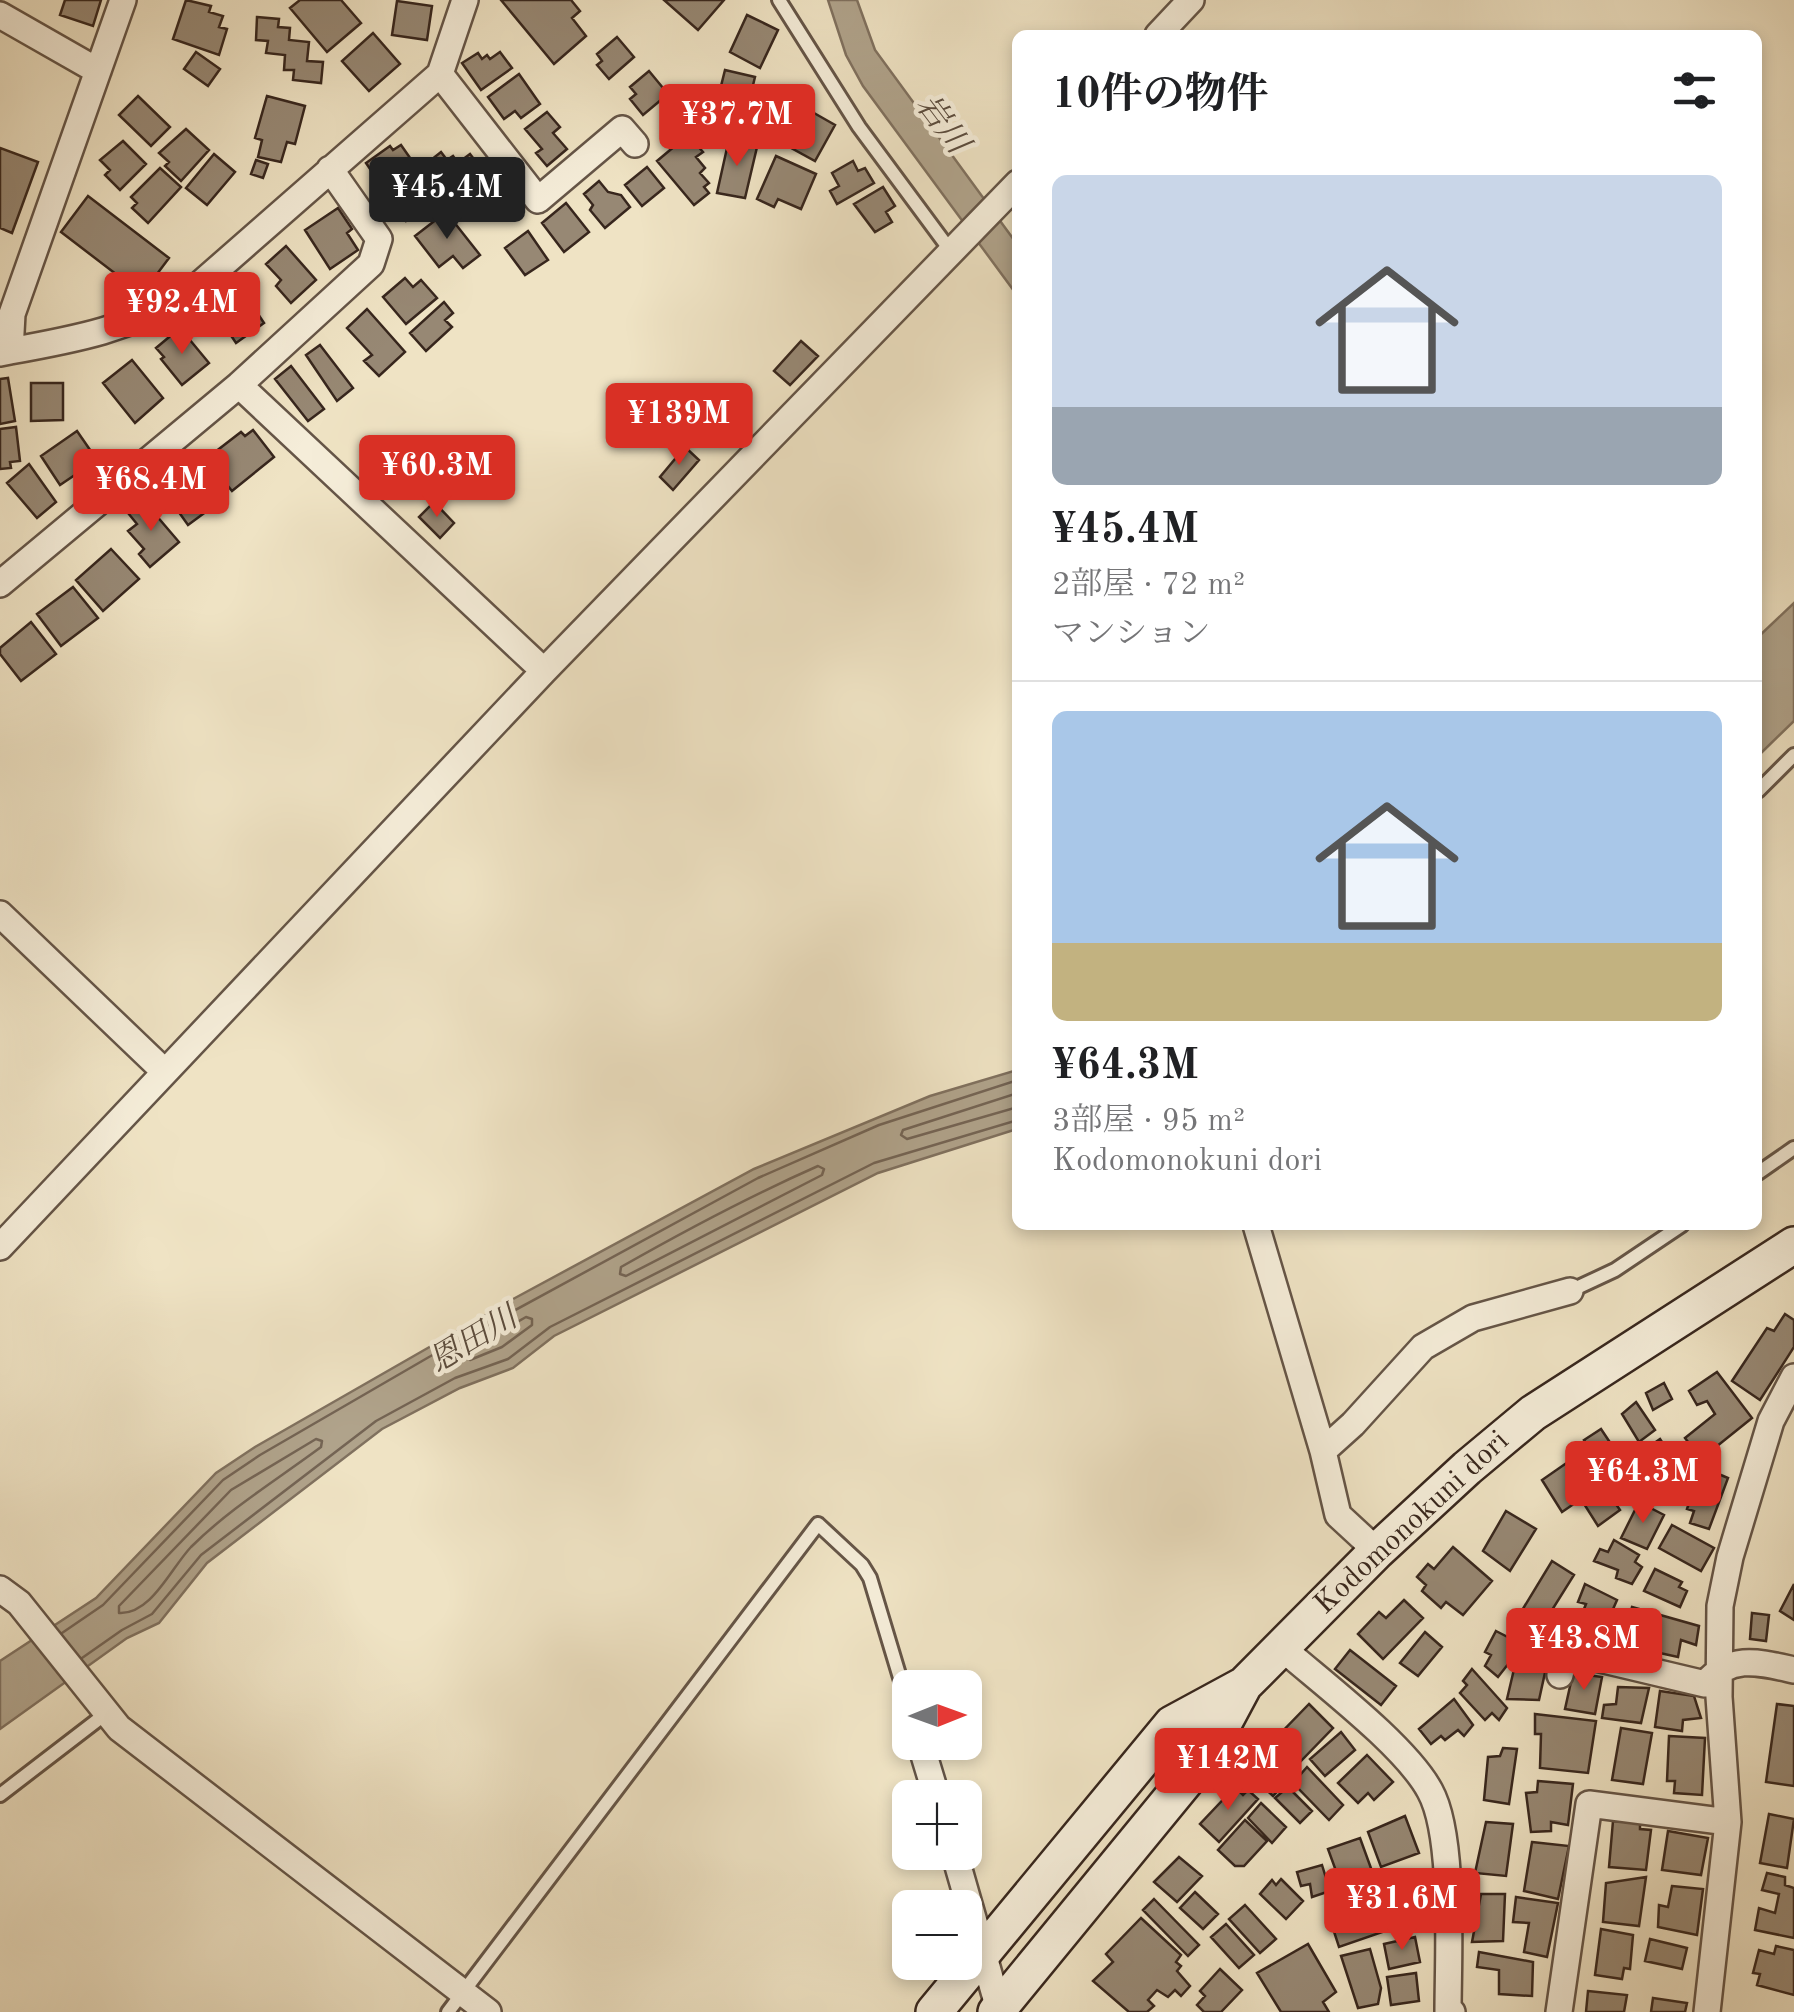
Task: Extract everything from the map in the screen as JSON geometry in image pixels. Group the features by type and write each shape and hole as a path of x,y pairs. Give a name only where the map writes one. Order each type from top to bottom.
{"main road":[{"name":"Kodomonokuni dori","path":"998,2010 1206,1756 1244,1686 1378,1551 1533,1413 1794,1244"},
{"name":"Kodomonokuni dori","path":"934,2012 1172,1724 1244,1686"}],"street":[{"path":"123,0 12,314 5,352 90,337 152,316 190,293 440,74 465,0"},
{"path":"1163,30 1191,0"},
{"path":"0,15 98,71"},
{"path":"440,74 538,200 623,128"},
{"path":"0,584 240,385 322,313 370,264 379,239 330,169"},
{"path":"0,1247 544,671 1012,188"},
{"path":"240,385 544,671"},
{"path":"0,914 165,1072"},
{"path":"1257,1230 1338,1515 1378,1551"},
{"path":"1323,1451 1354,1424 1422,1346 1474,1318 1570,1292"},
{"path":"1708,2012 1728,1822 1718,1668 1720,1606 1730,1556 1771,1420 1794,1377"},
{"path":"10,1596 119,1728 455,2003 488,2012"},
{"path":"1537,1640 1563,1663 1705,1684 1718,1668 1735,1662 1794,1670"},
{"path":"1281,1646 1400,1753 1431,1792 1445,1845 1449,2012"},
{"path":"1559,2012 1589,1804 1728,1822"},
{"path":"959,1870 998,2010"}],"lane":[{"path":"779,0 859,128 957,244"},
{"path":"1762,787 1794,755"},
{"path":"1762,1170 1794,1148"},
{"path":"1570,1292 1615,1270 1675,1230"},
{"path":"455,2003 818,1524 862,1565 870,1578 898,1670"},
{"path":"0,1795 105,1710"}],"water":[{"path":"828,0 857,0 875,50 1012,237 1012,288 863,86 846,55"},
{"path":"1794,603 1794,721 1762,752 1762,633"},
{"name":"恩田川","path":"1012,1071 1012,1131 878,1173 554,1336 513,1368 460,1388 382,1429 207,1563 159,1623 127,1638 0,1729 0,1661 96,1598 216,1473 515,1298 754,1169 930,1096"}],"building":[{"path":"65,0 101,0 93,26 60,15"},
{"path":"186,0 211,6 209,12 223,16 219,27 227,29 219,55 173,39"},
{"path":"300,0 341,0 361,23 327,52 290,8"},
{"path":"501,0 571,0 580,11 572,18 586,36 554,64"},
{"path":"664,0 724,0 698,30"},
{"path":"397,1 432,6 427,40 392,35"},
{"path":"747,15 778,30 760,68 730,52"},
{"path":"257,17 279,19 278,27 290,28 289,40 309,42 307,61 323,62 321,83 293,80 294,70 284,70 285,55 266,53 268,41 256,40"},
{"path":"373,33 400,64 369,91 342,61"},
{"path":"617,37 634,57 609,79 597,65 602,61 597,54"},
{"path":"196,52 220,69 208,86 184,69"},
{"path":"500,52 512,68 481,90 462,63 478,53 482,59 487,55 490,59"},
{"path":"725,70 755,77 744,122 714,114"},
{"path":"649,71 668,94 643,115 630,99 636,94 630,87"},
{"path":"519,74 540,104 521,118 515,111 504,119 488,97"},
{"path":"138,96 170,127 151,146 119,115"},
{"path":"267,96 305,106 295,144 287,142 281,162 258,157 262,140 255,138"},
{"path":"547,112 560,127 553,133 567,149 547,166 536,153 542,149 525,129"},
{"path":"814,113 835,125 815,161 784,144 800,118 808,123"},
{"path":"186,129 209,150 181,181 165,166 169,162 159,153"},
{"path":"688,135 703,152 696,157 705,168 700,173 709,183 704,187 709,193 694,205 657,161"},
{"path":"729,139 757,147 745,198 717,193"},
{"path":"123,141 146,164 120,190 105,175 110,170 100,160"},
{"path":"401,145 438,198 406,221 366,163 390,146 393,150"},
{"path":"0,148 38,162 12,233 0,228"},
{"path":"441,152 447,160 453,156 458,163 470,154 483,171 455,193 431,160"},
{"path":"214,154 235,172 207,205 186,188"},
{"path":"776,156 816,174 801,209 778,199 774,207 757,199"},
{"path":"256,160 268,164 263,178 251,174"},
{"path":"853,161 858,171 865,168 874,183 837,204 830,191 839,186 832,173"},
{"path":"647,167 664,188 642,206 625,185"},
{"path":"160,168 181,187 148,223 132,208 137,203 131,197"},
{"path":"599,181 608,192 621,195 630,207 605,228 590,210 593,205 584,194"},
{"path":"883,187 895,206 886,212 892,222 875,232 854,204"},
{"path":"88,196 169,258 142,294 61,232"},
{"path":"566,203 589,232 564,252 542,223"},
{"path":"338,208 352,229 347,233 358,250 330,269 305,230"},
{"path":"446,212 480,255 463,268 453,256 439,267 415,236"},
{"path":"528,231 548,260 525,275 505,248"},
{"path":"286,246 316,280 291,303 276,286 281,280 266,264"},
{"path":"405,278 413,287 421,280 437,298 406,324 383,297"},
{"path":"240,287 264,323 236,343 212,307"},
{"path":"444,302 453,313 445,320 452,327 426,351 410,333"},
{"path":"367,309 405,352 379,376 364,361 372,355 347,328"},
{"path":"180,328 209,363 182,385 156,348"},
{"path":"801,341 818,356 790,385 774,371"},
{"path":"320,345 353,388 337,401 306,355"},
{"path":"132,360 163,398 135,423 103,383"},
{"path":"291,366 324,409 308,421 275,379"},
{"path":"8,378 15,421 0,424 0,379"},
{"path":"31,383 63,383 63,420 31,421"},
{"path":"716,408 730,423 713,441 699,428"},
{"path":"16,427 20,461 10,462 11,468 0,469 0,429"},
{"path":"253,430 274,457 232,491 206,459 241,432 245,436"},
{"path":"77,431 97,460 60,485 41,456"},
{"path":"685,447 699,460 673,490 660,477"},
{"path":"29,464 56,502 37,518 7,483"},
{"path":"205,467 226,497 188,525 166,494"},
{"path":"143,500 179,542 150,567 139,554 144,549 128,531 137,524 128,513"},
{"path":"434,502 454,523 440,538 419,517"},
{"path":"111,549 139,579 103,611 76,580"},
{"path":"73,587 98,618 61,646 37,614"},
{"path":"31,622 56,654 21,681 0,654 0,648"},
{"path":"1785,1314 1794,1320 1794,1347 1760,1400 1732,1381 1767,1328 1774,1331"},
{"path":"1717,1372 1752,1418 1701,1459 1685,1438 1715,1414 1707,1401 1697,1405 1689,1391"},
{"path":"1664,1383 1672,1399 1653,1410 1646,1393"},
{"path":"1636,1402 1655,1430 1639,1442 1622,1414"},
{"path":"1601,1429 1621,1459 1604,1470 1584,1440"},
{"path":"1660,1439 1677,1465 1656,1479 1640,1453"},
{"path":"1581,1453 1620,1510 1598,1526 1581,1499 1562,1512 1542,1480"},
{"path":"1632,1466 1644,1485 1622,1499 1610,1481"},
{"path":"1709,1470 1728,1478 1709,1529 1690,1523 1694,1511 1687,1509 1699,1474 1705,1479"},
{"path":"1639,1502 1664,1515 1647,1549 1621,1538"},
{"path":"1506,1511 1536,1529 1510,1571 1483,1551"},
{"path":"1672,1525 1714,1548 1701,1571 1659,1548"},
{"path":"1614,1540 1639,1555 1635,1562 1642,1567 1632,1584 1616,1578 1618,1570 1594,1561 1600,1549 1608,1552"},
{"path":"1453,1547 1492,1581 1463,1615 1446,1602 1441,1608 1422,1591 1426,1585 1417,1577 1428,1564 1434,1569"},
{"path":"1552,1561 1574,1575 1542,1626 1521,1612"},
{"path":"1655,1569 1682,1582 1679,1587 1687,1591 1680,1607 1644,1591"},
{"path":"1585,1584 1617,1600 1610,1616 1618,1622 1610,1636 1600,1633 1595,1639 1575,1631 1586,1604 1578,1602"},
{"path":"1794,1584 1794,1620 1780,1611"},
{"path":"1404,1600 1423,1618 1383,1659 1358,1634 1379,1612 1386,1618"},
{"path":"1632,1607 1699,1626 1696,1645 1681,1640 1678,1657 1637,1648 1640,1635 1626,1631"},
{"path":"1752,1613 1769,1615 1766,1641 1750,1639"},
{"path":"1496,1631 1523,1645 1498,1677 1485,1666 1491,1655 1485,1652"},
{"path":"1425,1632 1442,1647 1418,1676 1400,1663"},
{"path":"1350,1650 1396,1686 1381,1705 1335,1669"},
{"path":"1515,1665 1546,1668 1539,1700 1507,1699"},
{"path":"1472,1669 1507,1708 1499,1720 1492,1713 1485,1720 1460,1693"},
{"path":"1573,1673 1602,1677 1595,1714 1565,1709"},
{"path":"1618,1687 1649,1688 1641,1723 1602,1718 1604,1705 1616,1704"},
{"path":"1660,1691 1694,1696 1701,1718 1683,1720 1682,1731 1655,1727"},
{"path":"1454,1699 1473,1725 1464,1736 1458,1730 1431,1744 1419,1729"},
{"path":"1309,1704 1333,1728 1300,1762 1276,1738"},
{"path":"1777,1704 1794,1706 1794,1786 1766,1782"},
{"path":"1535,1714 1596,1721 1588,1773 1540,1768 1541,1734 1535,1734"},
{"path":"1621,1728 1652,1733 1643,1784 1612,1780"},
{"path":"1341,1732 1355,1750 1325,1776 1310,1759"},
{"path":"1669,1736 1705,1738 1702,1795 1674,1793 1675,1781 1667,1781"},
{"path":"1271,1744 1298,1769 1273,1796 1246,1771"},
{"path":"1503,1748 1517,1749 1509,1804 1484,1800 1488,1757 1500,1756"},
{"path":"1367,1755 1393,1782 1374,1800 1368,1793 1358,1803 1338,1783"},
{"path":"1307,1767 1343,1805 1329,1820 1293,1783"},
{"path":"1538,1781 1573,1784 1568,1825 1551,1822 1551,1831 1531,1832 1526,1793 1537,1792"},
{"path":"1235,1787 1243,1795 1248,1790 1258,1799 1219,1842 1200,1824"},
{"path":"1288,1787 1312,1811 1300,1823 1275,1798"},
{"path":"1261,1803 1286,1827 1272,1843 1248,1818"},
{"path":"1769,1814 1794,1819 1787,1868 1760,1863"},
{"path":"1405,1816 1419,1853 1381,1867 1368,1832"},
{"path":"1245,1820 1267,1841 1244,1866 1235,1866 1218,1850"},
{"path":"1613,1821 1640,1823 1640,1829 1651,1830 1646,1870 1609,1867"},
{"path":"1486,1822 1513,1824 1506,1876 1475,1873"},
{"path":"1668,1831 1708,1838 1701,1875 1662,1870"},
{"path":"1360,1838 1372,1871 1340,1882 1328,1849"},
{"path":"1532,1842 1569,1846 1558,1899 1524,1891"},
{"path":"1179,1857 1202,1876 1177,1902 1154,1882"},
{"path":"1322,1865 1330,1891 1312,1897 1310,1884 1301,1886 1297,1872"},
{"path":"1767,1873 1785,1877 1785,1885 1794,1888 1794,1938 1755,1930 1759,1908 1775,1913 1779,1894 1762,1890"},
{"path":"1646,1877 1639,1926 1603,1922 1606,1883"},
{"path":"1281,1879 1303,1901 1286,1919 1260,1894 1272,1880 1276,1885"},
{"path":"1408,1883 1420,1919 1339,1947 1327,1910"},
{"path":"1672,1886 1703,1889 1697,1935 1658,1927 1659,1905 1668,1907"},
{"path":"1195,1892 1218,1914 1203,1929 1180,1908"},
{"path":"1481,1894 1505,1894 1503,1941 1472,1942"},
{"path":"1516,1897 1558,1903 1547,1957 1524,1952 1529,1923 1513,1922"},
{"path":"1154,1899 1199,1945 1188,1956 1143,1910"},
{"path":"1245,1905 1276,1939 1260,1953 1229,1919"},
{"path":"1141,1918 1181,1955 1176,1962 1181,1966 1177,1971 1190,1986 1181,1996 1175,1990 1168,1997 1157,1990 1148,2000 1154,2006 1147,2012 1129,2012 1093,1981 1113,1962 1106,1954"},
{"path":"1226,1924 1254,1955 1239,1968 1211,1937"},
{"path":"1601,1929 1633,1935 1630,1969 1624,1968 1622,1979 1595,1975"},
{"path":"1415,1937 1420,1962 1389,1969 1384,1944"},
{"path":"1650,1939 1687,1948 1682,1969 1645,1961"},
{"path":"1308,1944 1336,1992 1323,2002 1329,2012 1281,2012 1257,1973"},
{"path":"1776,1946 1794,1950 1794,1995 1757,1985 1760,1974 1753,1973 1759,1950 1774,1954"},
{"path":"1370,1949 1381,1988 1378,2004 1358,2008 1341,1956"},
{"path":"1479,1952 1533,1962 1532,1996 1499,1994 1499,1970 1477,1967"},
{"path":"1220,1969 1242,1990 1221,2012 1204,2012 1197,2005 1205,1996 1200,1991"},
{"path":"1416,1973 1419,2001 1391,2005 1387,1977"},
{"path":"1588,1991 1627,1995 1624,2012 1586,2012"},
{"path":"1653,1998 1687,2003 1685,2012 1651,2012"}],"water label":[{"name":"岩川","path":"941,125"}]}
